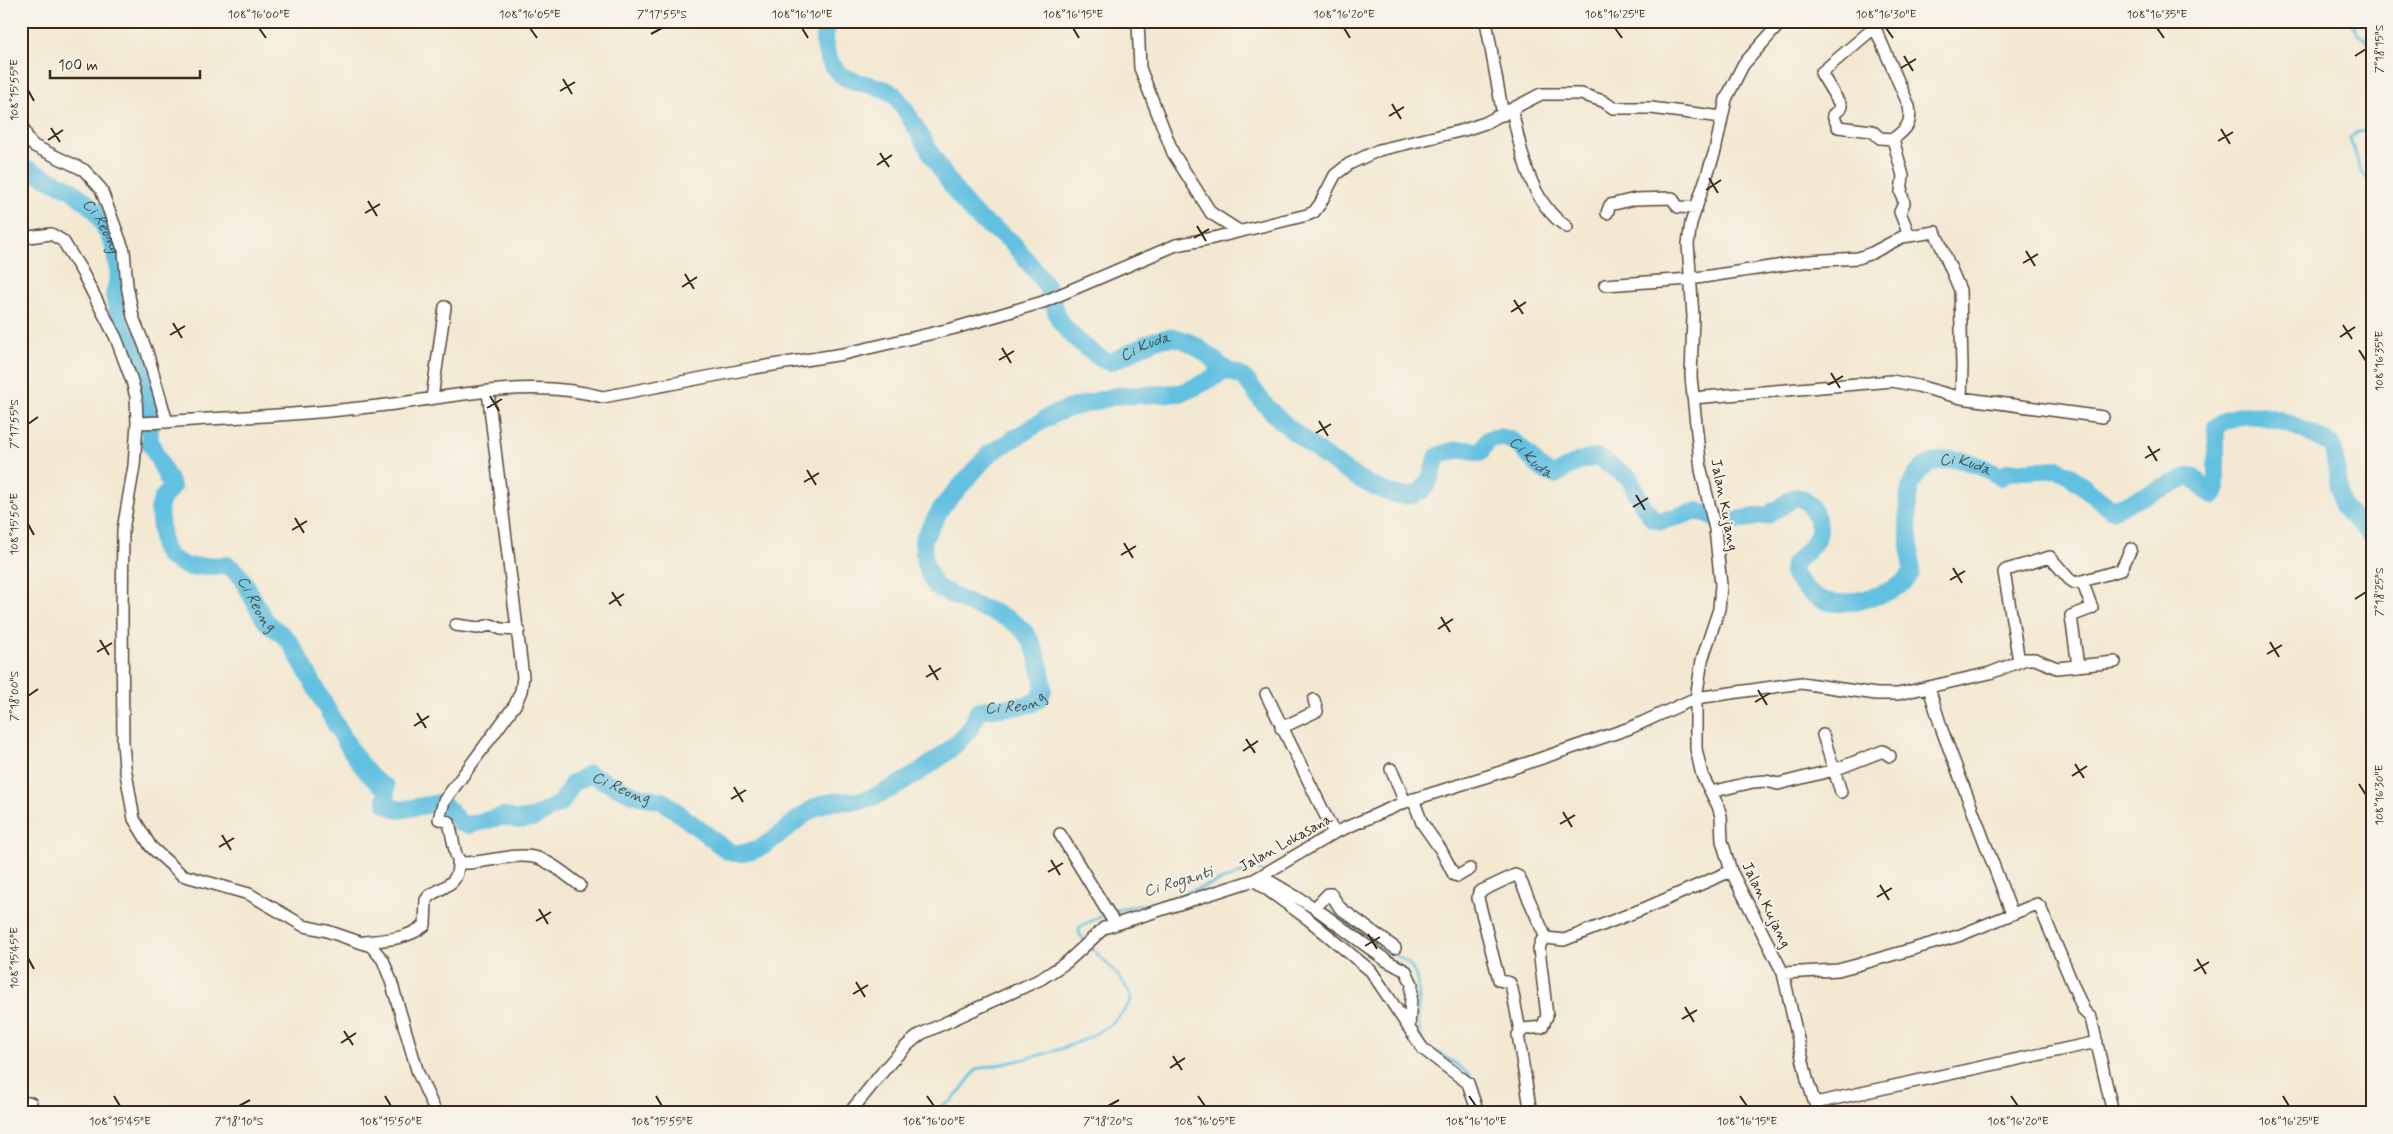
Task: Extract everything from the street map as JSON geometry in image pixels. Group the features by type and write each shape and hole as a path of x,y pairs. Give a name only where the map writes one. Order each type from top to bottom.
{"street":[{"path":"1138,21 1140,68 1172,153 1211,213 1239,231"},
{"path":"1486,21 1508,112 1536,189 1558,221 1567,227"},
{"name":"Jalan Kujang","path":"1780,22 1743,66 1726,99 1716,151 1691,224 1688,244 1693,316 1691,377 1693,398 1704,485 1716,529 1721,585 1719,609 1702,660 1696,698 1696,750 1702,775 1721,816 1722,841 1732,871 1783,974 1816,1108"},
{"path":"1874,24 1909,106 1911,118 1909,125 1893,138 1880,138 1872,131 1838,127 1833,115 1841,106 1821,73 1874,24"},
{"path":"142,423 344,409 516,388 540,387 603,397 754,368 843,354 955,328 1043,302 1157,251 1176,245 1287,221 1314,212 1335,176 1349,164 1379,150 1464,130 1508,112 1541,94 1564,92 1581,94 1603,101 1613,108 1650,108 1722,117"},
{"path":"21,124 29,141 34,146 84,170 101,189 124,251 127,285 133,317 147,352 165,422"},
{"path":"1893,138 1903,176 1901,188 1904,203 1900,212 1909,235"},
{"path":"1607,213 1610,205 1653,197 1672,198 1678,207 1696,208"},
{"path":"1605,285 1690,279 1809,261 1858,258 1872,253 1902,237 1935,232 1960,290 1961,398"},
{"path":"21,238 51,234 63,241 81,270 116,338 132,381 142,423 123,530 123,743 134,819 151,847 182,875 249,894 304,926 365,942 386,941 408,935 425,925 426,900 429,896 456,880 458,861 449,822 439,819 442,805 515,705 521,691 523,677 488,392"},
{"path":"432,398 445,307"},
{"path":"1693,398 1892,381 1961,398 2103,418"},
{"path":"2115,662 2056,668 2031,658 2019,661 2004,572 2050,557 2069,579 2075,583 2122,570 2131,549"},
{"path":"2078,666 2072,616 2092,608 2082,581"},
{"path":"456,625 478,628 491,625 501,629 518,630"},
{"name":"Jalan Lokasana","path":"849,1113 898,1052 915,1038 1041,979 1066,962 1104,928 1110,915 1130,921 1262,876 1334,833 1408,800 1502,772 1630,728 1696,698 1801,683 1887,694 1929,688 1990,673 2019,661"},
{"path":"1929,688 1942,730 2012,914"},
{"path":"1266,694 1334,833"},
{"path":"1281,728 1317,711 1314,700"},
{"path":"1823,735 1841,792"},
{"path":"1711,792 1752,782 1766,781 1778,784 1834,770 1883,750 1890,756"},
{"path":"1391,769 1422,823 1442,850 1454,875 1458,876 1470,869"},
{"path":"1060,834 1110,915"},
{"path":"458,861 466,863 524,856 536,858 546,861 580,885"},
{"path":"1520,1031 1542,1027 1547,1016 1539,949 1541,942 1546,938 1564,940 1648,908 1732,871"},
{"path":"1262,876 1318,905 1388,950"},
{"path":"1262,876 1308,919 1366,967 1427,1053 1468,1083 1478,1113"},
{"path":"1531,1113 1518,1041 1520,1031 1512,989 1510,984 1499,980 1478,898 1479,892 1515,876 1519,877 1546,938"},
{"path":"1318,905 1331,894 1340,908 1388,950 1406,971 1410,978 1412,994 1409,1027"},
{"path":"1783,974 1838,970 1857,965 1958,936 2037,904 2040,907 2084,1011 2091,1018 2114,1113"},
{"path":"365,942 383,960 418,1073 436,1113"},
{"path":"1816,1108 2097,1042"}],"waterway":[{"name":"Ci Kuda","path":"828,21 824,40 829,59 837,71 847,78 892,93 900,102 962,199 977,217 1006,237 1016,247 1045,283 1062,324 1084,346 1109,362 1161,339 1170,338 1186,341 1227,370 1244,378 1268,408 1296,434 1317,450 1339,466 1383,491 1403,496 1418,493 1428,482 1437,457 1459,450 1470,450 1480,453 1489,439 1500,437 1518,445 1546,472 1555,475 1579,461 1598,457 1629,478 1642,504 1652,518 1661,521 1698,511 1724,522 1768,515 1795,497 1804,499 1810,505 1817,519 1818,534 1811,547 1793,565 1793,573 1813,595 1836,603 1866,599 1894,589 1911,573 1908,526 1909,493 1913,480 1922,469 1935,462 1952,459 1961,460 1985,468 2001,477 2008,472 2058,469 2068,474 2112,510 2191,476 2206,491 2213,495 2216,491 2216,427 2229,419 2243,416 2259,416 2275,419 2306,431 2333,446 2342,507 2372,536"},
{"path":"2351,21 2358,34 2372,43"},
{"path":"2372,130 2357,132 2350,138 2361,171 2372,184"},
{"name":"Ci Reong","path":"21,166 70,189 86,202 97,213 113,243 119,275 114,295 121,327 137,350 145,373 149,388 150,442 172,487 162,499 159,509 163,547 169,557 187,567 227,565 240,576 265,620 285,636 299,657 334,722 361,765 374,779 386,787 386,804 399,810 439,803 446,807 460,823 468,825 504,816 517,820 533,818 562,802 572,784 589,774 635,795 663,801 729,852 743,853 755,850 766,844 809,811 821,805 831,802 863,800 875,796 923,770 964,735 975,720 978,711 1032,703 1040,697 1043,691 1037,656 1032,644 1019,626 1010,620 968,603 935,586 925,565 923,540 942,507 989,454 1052,415 1116,396 1180,393 1198,386 1227,370"},
{"name":"Ci Roganti","path":"1111,912 1128,907 1158,903 1248,871 1257,869 1262,872"},
{"name":"Ci Roganti","path":"1321,906 1408,963 1414,972 1419,990 1418,1019 1422,1039"},
{"name":"Ci Roganti","path":"934,1113 943,1105 953,1100 977,1069 1018,1061 1064,1048 1086,1039 1105,1028 1121,1014 1132,998 1127,988 1078,932 1080,927 1105,914"},
{"name":"Ci Roganti","path":"1429,1047 1466,1072 1472,1079 1485,1113"}]}
